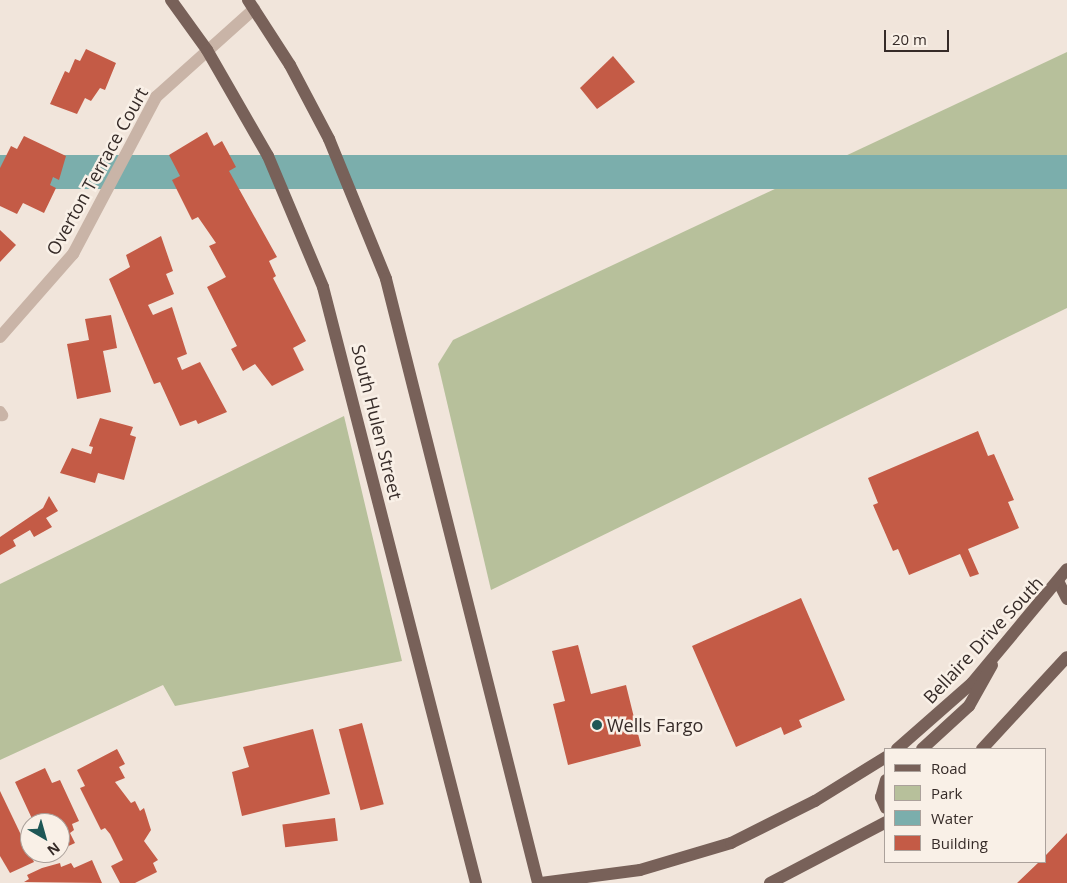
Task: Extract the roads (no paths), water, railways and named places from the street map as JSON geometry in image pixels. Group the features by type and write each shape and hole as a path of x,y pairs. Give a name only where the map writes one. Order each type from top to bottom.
{"main road":[{"name":"South Hulen Street","path":"171,0 207,50 268,156 323,287 363,436 476,883"},
{"path":"251,4 310,101 362,213 397,315 540,883 640,870 731,843 815,801 884,758"},
{"name":"Bellaire Drive South","path":"898,748 952,703 995,658 1063,584 1067,569"},
{"path":"1063,584 1067,599"},
{"path":"983,748 1067,657"},
{"path":"923,748 969,706 986,681 995,658"},
{"path":"884,786 880,797 884,804"},
{"path":"770,883 884,823"}],"street":[{"name":"Overton Terrace Court","path":"0,337 74,254 156,97 207,50 251,4"}],"water":[{"path":"0,155 1067,155 1067,189 0,189"}],"place":[{"name":"Wells Fargo","path":"597,725"}]}
